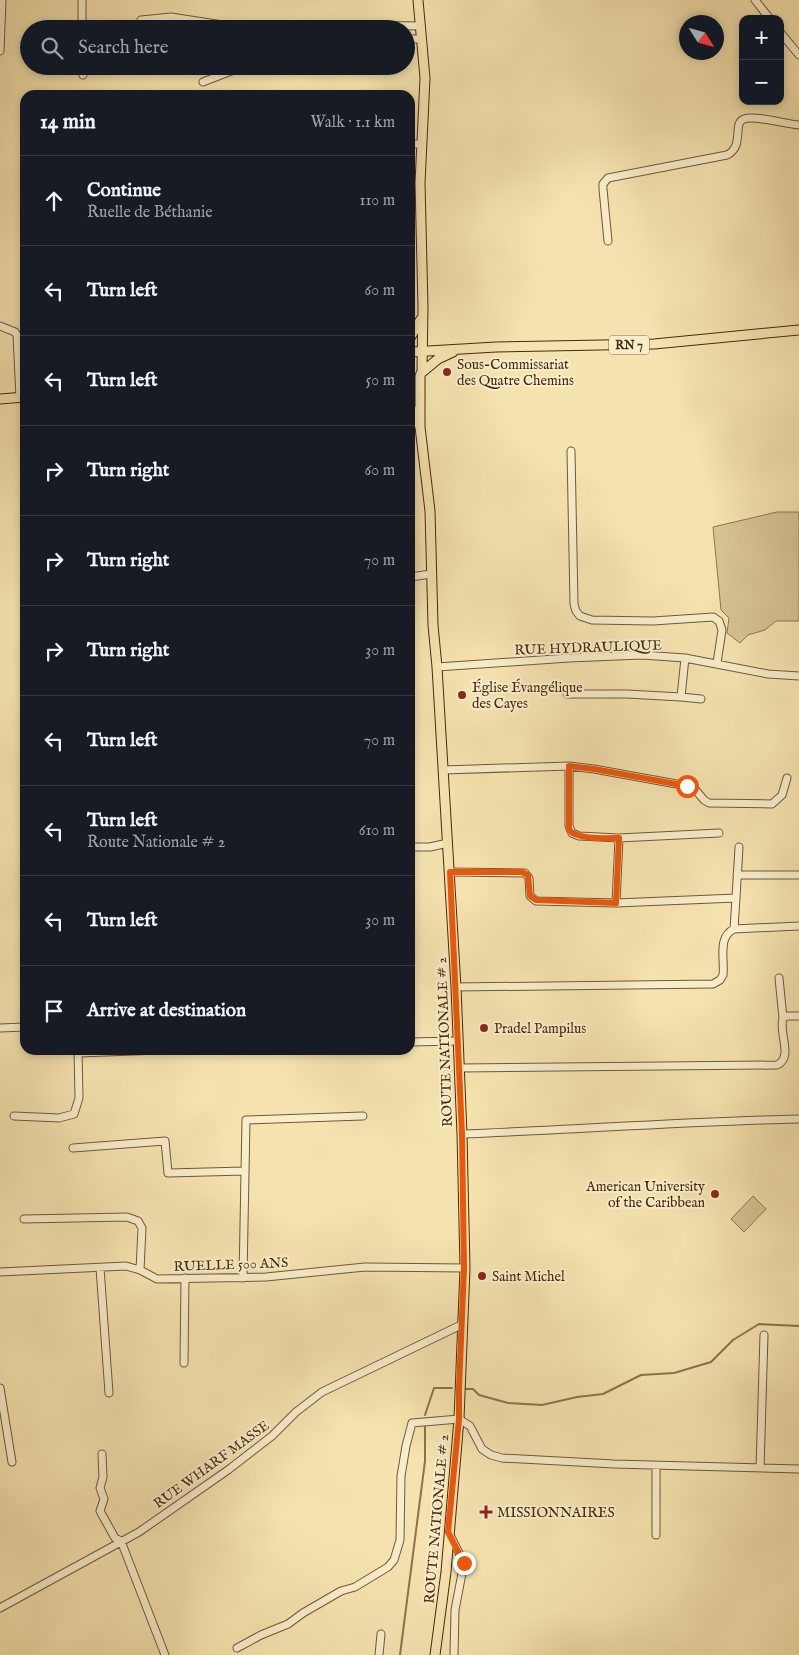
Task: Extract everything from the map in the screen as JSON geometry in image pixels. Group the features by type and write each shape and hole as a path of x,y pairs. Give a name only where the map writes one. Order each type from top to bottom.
{"main road":[{"name":"ROUTE NATIONALE # 2","path":"418,0 425,78 420,184 423,317 420,427 430,511 433,625 450,872 462,1134 464,1268 459,1419 446,1572 435,1655"},
{"path":"415,330 423,317"},
{"name":"RN 7","path":"415,352 496,347 654,344 799,330"},
{"name":"RN 7","path":"421,372 438,359 458,350"},
{"path":"415,356 418,359 421,372 415,379"},
{"path":"0,399 20,397"},
{"name":"ROUTE NATIONALE # 2","path":"415,416 420,427"}],"street":[{"path":"0,51 2,0"},
{"path":"82,0 82,20"},
{"path":"755,0 767,15"},
{"path":"141,20 171,17 190,20"},
{"path":"415,26 421,26"},
{"path":"784,37 799,55"},
{"path":"415,39 421,39"},
{"path":"203,82 221,75"},
{"path":"608,241 602,189 603,184 608,178 727,155 733,152 736,147 739,126 742,120 746,118 758,118 799,125"},
{"path":"415,144 422,144"},
{"path":"0,326 15,332 17,335 20,366"},
{"path":"571,451 574,604 576,611 586,619 624,622 713,617 719,621 722,630 717,663"},
{"path":"415,576 432,574"},
{"name":"RUE HYDRAULIQUE","path":"437,667 633,656 685,658 768,674 799,676"},
{"path":"681,697 685,658"},
{"path":"567,694 626,694 701,699"},
{"path":"569,766 569,830 572,833 579,836 619,838 719,832"},
{"path":"443,770 569,766 594,769 693,787 709,803 772,804 782,795 787,778"},
{"path":"616,903 619,838"},
{"path":"415,848 448,844"},
{"path":"734,929 739,847"},
{"path":"450,872 522,872 528,875 530,896 536,900 616,903 736,898"},
{"path":"737,875 799,875"},
{"path":"456,987 713,984 720,980 723,975 724,942 729,931 734,929 799,926"},
{"path":"459,1068 777,1065 783,1061 786,1055 781,1026 783,1018 779,978"},
{"path":"783,1018 799,1016"},
{"path":"0,1028 20,1027"},
{"path":"415,1042 458,1041"},
{"path":"14,1116 59,1118 74,1114 79,1098 78,1055"},
{"path":"243,1278 246,1120 362,1116"},
{"path":"462,1134 574,1130 659,1123 799,1119"},
{"path":"73,1148 165,1141 168,1172 245,1171"},
{"path":"24,1219 127,1218 138,1221 142,1228 140,1270"},
{"name":"RUELLE 500 ANS","path":"0,1272 126,1266 140,1270 157,1279 243,1278 365,1267 464,1268"},
{"path":"100,1268 109,1393"},
{"path":"184,1363 185,1278"},
{"name":"RUE WHARF MASSE","path":"0,1608 139,1532 228,1470 272,1436 296,1412 322,1392 461,1326"},
{"path":"760,1468 764,1335"},
{"path":"0,1388 12,1462"},
{"path":"237,1648 261,1635 288,1624 341,1591 362,1583 388,1567 394,1560 400,1540 401,1476 412,1423 459,1419 470,1426 482,1449 491,1455 502,1458 656,1466 799,1469"},
{"path":"102,1454 103,1477 100,1488 104,1499 100,1511 116,1538 121,1541 166,1655"},
{"path":"656,1466 656,1535"},
{"path":"448,1532 464,1563 455,1610 454,1655"},
{"path":"379,1655 381,1634"}],"shaded area":[{"path":"777,512 799,512 799,621 776,621 765,630 748,635 740,643 727,633 729,618 721,610 713,527"},
{"path":"753,1196 766,1209 744,1232 731,1219"}],"waterway":[{"path":"465,1389 473,1389 479,1395 508,1403 542,1405 577,1397 603,1394 641,1375 674,1373 711,1362 733,1340 759,1324 799,1326"},
{"path":"425,1415 434,1388 452,1388"},
{"path":"400,1655 425,1461 425,1426"}],"place":[{"name":"Sous-Commissariat des Quatre Chemins","path":"447,372"},
{"name":"Église Évangélique des Cayes","path":"462,695"},
{"name":"Pradel Pampilus","path":"484,1028"},
{"name":"American University of the Caribbean","path":"715,1194"},
{"name":"Saint Michel","path":"482,1276"},
{"name":"MISSIONNAIRES","path":"486,1512"}],"route":[{"path":"464,1563 448,1532 459,1419 464,1268 462,1134 450,872 522,872 528,875 529,893 532,899 616,903 619,838 579,836 569,830 569,766 687,786"}]}
